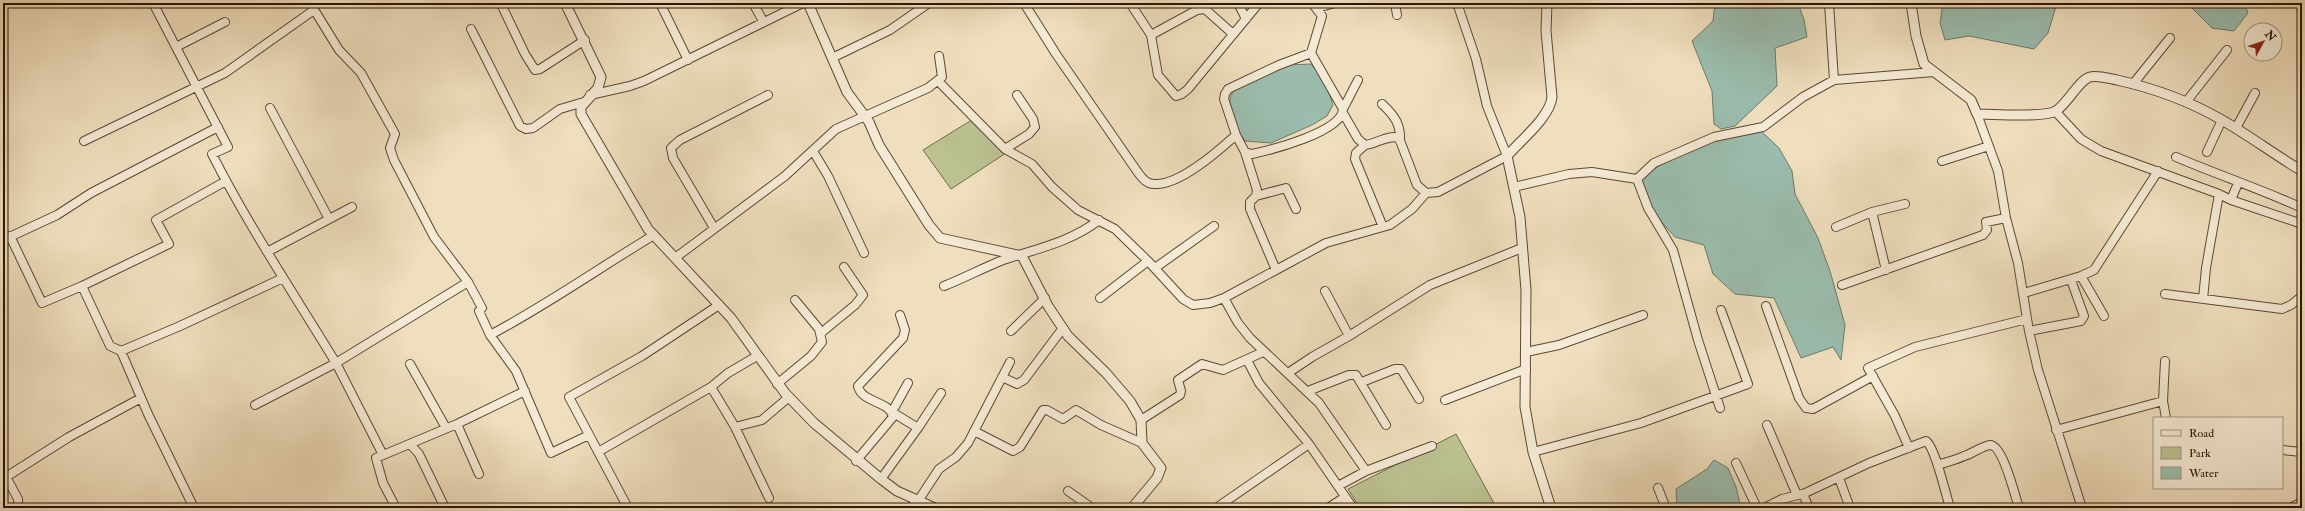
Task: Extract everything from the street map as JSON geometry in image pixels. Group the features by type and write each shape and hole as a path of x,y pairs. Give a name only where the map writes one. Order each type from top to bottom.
{"street":[{"path":"152,3 228,148 212,154 267,252 336,363 382,455"},
{"path":"565,3 585,40 601,77 598,88 587,98 581,107 581,114 586,126 654,235 719,305 752,346 757,356 777,384 814,423 856,461 881,480 897,491 935,508"},
{"path":"660,3 688,60"},
{"path":"753,3 763,22"},
{"path":"471,29 520,126 526,129 533,128 560,109 587,98 630,86 688,60 803,3"},
{"path":"808,3 847,92 869,122 879,145 929,225 940,238 1022,256 1044,298 1063,328 1130,401 1141,420 1142,443"},
{"path":"832,58 890,30 929,3"},
{"path":"1024,3 1056,54 1145,181 1155,185 1194,169 1236,135"},
{"path":"1130,3 1151,35 1158,75 1174,94 1179,96 1259,3"},
{"path":"1238,3 1246,19"},
{"path":"1314,6 1335,3"},
{"path":"1395,3 1397,14"},
{"path":"1457,3 1467,30 1487,106 1507,156 1514,187 1526,290 1525,407 1533,452 1551,508"},
{"path":"939,82 1005,150 1032,164 1065,200 1078,210 1115,230 1148,260 1189,303 1200,305 1224,298 1326,242 1383,227 1399,219 1426,193 1438,192 1507,156 1546,115 1551,106 1552,97 1546,31 1547,3"},
{"path":"1829,3 1834,80"},
{"path":"1911,3 1922,61 1971,100 1998,171 2006,218 2024,293 2029,331 2038,370 2082,508"},
{"path":"501,4 521,48 535,70 540,69 585,40"},
{"path":"84,141 225,73 312,6 339,50 361,73 395,134 390,148 411,194 434,237 468,282 482,308 479,311 490,335 516,371 551,453 589,436"},
{"path":"1314,6 1322,16 1311,53 1358,139 1365,145"},
{"path":"1151,35 1198,10 1205,9 1233,34"},
{"path":"176,47 225,22"},
{"path":"2133,84 2170,38"},
{"path":"2186,102 2226,50"},
{"path":"1256,196 1257,190 1245,152 1236,135 1224,98 1225,94 1228,89 1279,65 1311,53"},
{"path":"674,258 785,176 814,151 836,129 939,82 942,73 939,56"},
{"path":"1637,179 1654,163 1714,137 1763,127 1803,97 1834,80 1934,72"},
{"path":"1977,114 2039,114 2055,111 2074,94 2083,81 2090,76 2133,84 2186,102 2236,128 2302,171"},
{"path":"1245,152 1252,154 1259,153 1300,140 1328,128 1341,118 1358,80"},
{"path":"2236,128 2255,93"},
{"path":"714,228 673,158 671,148 680,140 768,95"},
{"path":"1005,150 1029,134 1035,128 1033,120 1017,96"},
{"path":"1382,104 1393,114 1400,129 1400,141 1417,185 1426,193"},
{"path":"270,108 329,219"},
{"path":"2055,111 2081,139 2101,150 2219,194 2231,200 2302,224"},
{"path":"2207,152 2222,120"},
{"path":"218,127 91,193 57,215 6,238 42,303 82,286 169,244 156,220 226,181"},
{"path":"1383,227 1355,160 1356,153 1365,145 1374,144 1392,137 1397,137 1400,141"},
{"path":"1942,161 1989,146"},
{"path":"814,151 828,176 864,253"},
{"path":"2176,157 2302,208"},
{"path":"2024,293 2071,280 2096,267 2158,171"},
{"path":"1514,187 1584,172 1637,179"},
{"path":"1637,179 1648,208 1673,250 1698,340 1720,408"},
{"path":"2231,200 2238,183"},
{"path":"1276,270 1250,209 1250,202 1256,196 1286,188 1296,209"},
{"path":"2203,300 2219,194"},
{"path":"1836,227 1872,212 1905,204"},
{"path":"267,252 352,207"},
{"path":"1872,212 1886,270"},
{"path":"1842,285 1983,235 1986,233 1986,222 2006,218"},
{"path":"944,286 1005,260 1022,256 1072,237 1099,220"},
{"path":"1155,268 1214,226"},
{"path":"490,335 533,312 654,235"},
{"path":"1288,373 1312,356 1350,336 1430,286 1522,248"},
{"path":"1100,298 1148,260"},
{"path":"821,333 855,305 863,295 844,267"},
{"path":"2081,276 2104,316"},
{"path":"82,286 110,346 121,350 180,326 283,278"},
{"path":"2029,331 2081,321 2084,316 2071,280"},
{"path":"255,405 336,363 468,282"},
{"path":"1325,291 1350,336"},
{"path":"2165,294 2282,310 2292,305 2302,296"},
{"path":"1011,331 1044,298"},
{"path":"1224,298 1238,323 1263,352 1308,391 1334,421 1366,471"},
{"path":"777,384 819,348 822,342 821,333 795,300"},
{"path":"628,508 569,397 642,356 719,305"},
{"path":"1766,306 1799,398 1806,408 1813,409 1873,376"},
{"path":"1533,452 1641,424 1748,384 1721,310"},
{"path":"900,315 905,330 903,338 858,386 864,395 918,428"},
{"path":"1526,352 1559,345 1643,315"},
{"path":"1908,448 1895,416 1868,368 1915,347 2027,319"},
{"path":"1002,376 1017,384 1024,380 1063,328"},
{"path":"121,350 141,398 194,508"},
{"path":"1141,420 1180,395 1181,391 1178,380 1197,366 1202,364 1217,370 1223,370 1263,352"},
{"path":"598,452 711,387 728,373 757,356"},
{"path":"1247,360 1264,388 1309,444 1353,508"},
{"path":"2165,361 2163,401 2166,417"},
{"path":"910,508 918,501 939,469 961,451 974,431 1010,362"},
{"path":"410,364 446,428"},
{"path":"1362,382 1395,369 1401,369 1419,399"},
{"path":"1445,400 1526,369"},
{"path":"1308,391 1349,375 1356,375 1362,382 1386,425"},
{"path":"856,461 890,422 893,416 892,412 908,383"},
{"path":"711,387 735,427 769,498"},
{"path":"396,508 383,483 376,458 457,424 525,391"},
{"path":"881,480 918,428 940,393"},
{"path":"735,427 762,420 788,397"},
{"path":"18,508 18,499 4,474 141,398"},
{"path":"2056,430 2163,401"},
{"path":"974,431 1013,451 1020,447 1043,410 1047,410 1063,419 1076,410 1101,425 1142,443 1161,468 1157,478 1132,508"},
{"path":"457,424 479,474"},
{"path":"1767,425 1800,495 1809,508"},
{"path":"1764,508 1800,495 1869,463 1923,442 1929,442 1938,465 1950,508"},
{"path":"410,444 419,454 445,508"},
{"path":"1216,508 1309,444"},
{"path":"1938,465 1965,456 1989,445 1994,446 1998,449 2005,465 2019,508"},
{"path":"1338,486 1366,471 1432,446"},
{"path":"2283,450 2302,452"},
{"path":"1736,463 1757,508"},
{"path":"1839,478 1850,508"},
{"path":"1658,488 1666,508"},
{"path":"1068,491 1092,508"},
{"path":"1328,508 1345,497"},
{"path":"2290,508 2302,502"}],"green space":[{"path":"975,118 1006,153 951,189 923,150"},
{"path":"1456,434 1495,505 1489,508 1360,508 1348,489"}],"water":[{"path":"1715,3 1798,3 1804,20 1807,37 1775,48 1777,86 1735,126 1721,129 1714,124 1712,91 1692,41 1713,21"},
{"path":"1943,3 2057,3 2048,33 2034,49 1969,36 1945,40 1940,23"},
{"path":"2187,3 2244,3 2248,13 2234,31 2212,28"},
{"path":"1311,64 1325,81 1333,105 1327,116 1312,125 1271,143 1245,141 1233,121 1231,114 1230,100 1232,93 1237,86 1286,65"},
{"path":"1761,131 1779,148 1792,171 1795,194 1818,238 1830,271 1845,325 1841,360 1833,347 1801,358 1774,298 1735,294 1713,274 1704,245 1675,237 1659,219 1643,192 1641,176 1670,160 1699,146 1729,136"},
{"path":"1714,460 1728,468 1736,487 1741,508 1677,508 1676,489 1707,469"}],"railway":[{"path":"2295,3 2302,12"}]}
